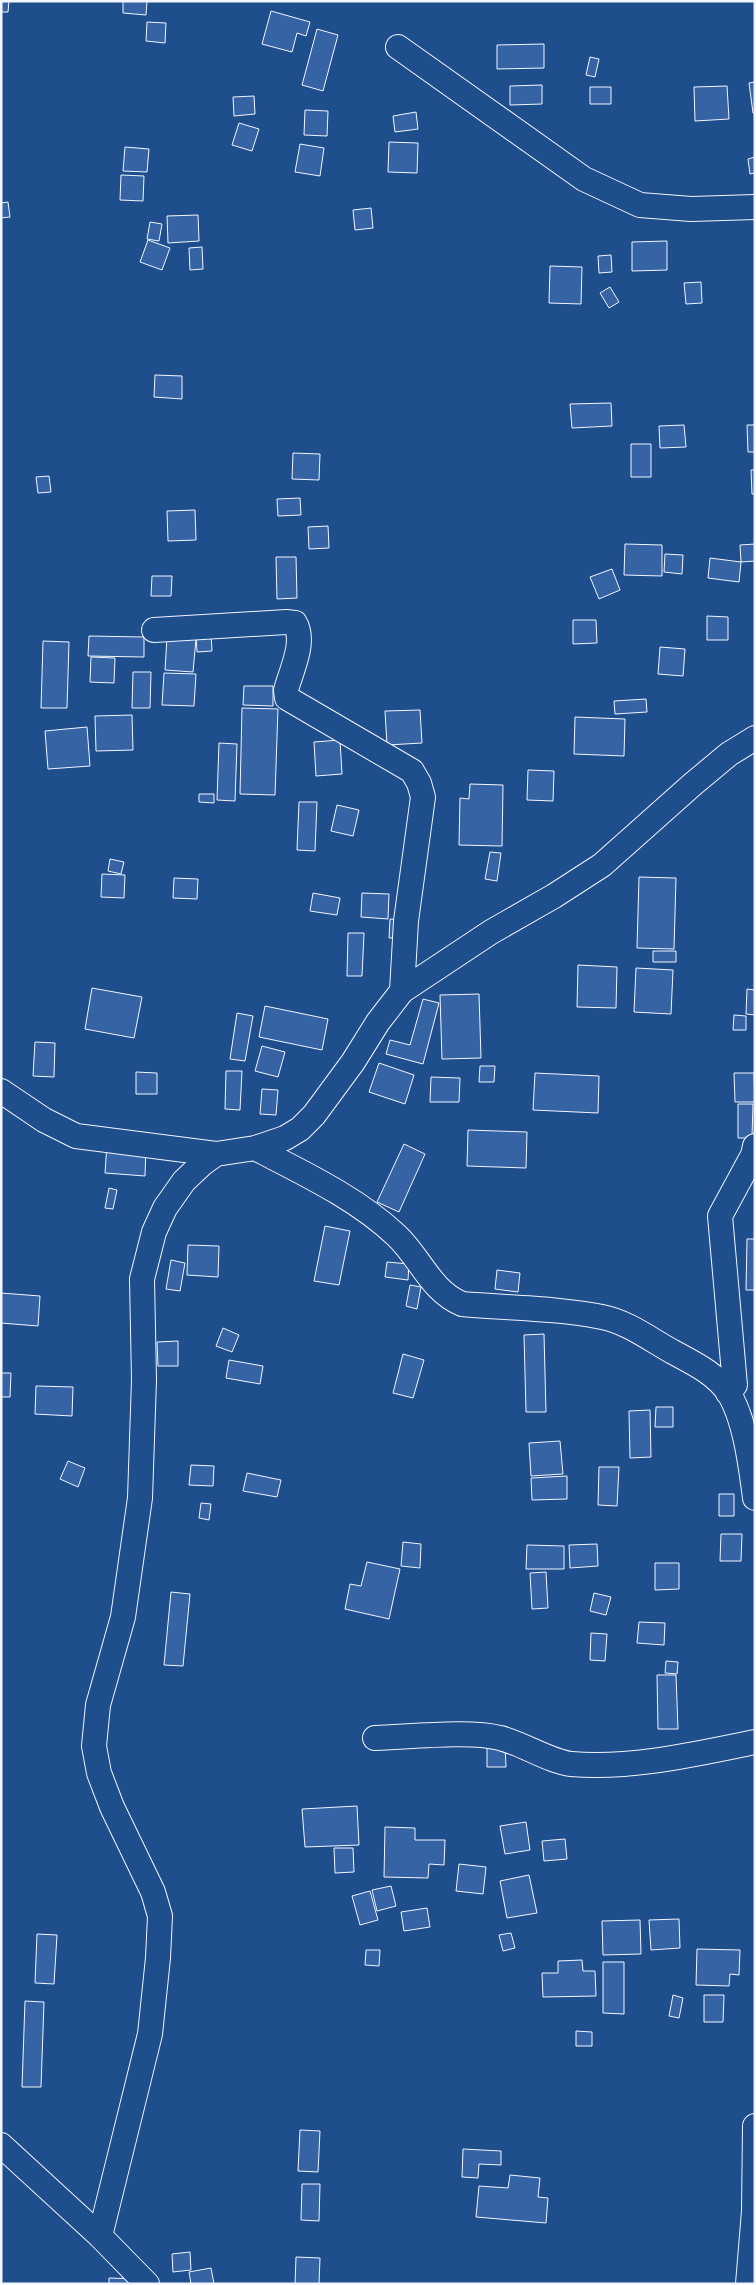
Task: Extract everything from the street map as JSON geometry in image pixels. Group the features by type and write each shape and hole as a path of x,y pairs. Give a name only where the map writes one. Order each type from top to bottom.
{"street":[{"path":"398,47 584,179 640,205 691,209 755,207"},
{"path":"154,630 295,623 300,630 300,642 286,690 287,698 412,771 419,783 422,798 406,921 402,991"},
{"path":"1,1091 44,1120 76,1136 216,1154 255,1148 285,1138 300,1129 314,1115 353,1062 378,1022 402,991 491,932 554,896 602,865 729,754 753,742"},
{"path":"728,1393 736,1385 720,1216 753,1155 755,1146"},
{"path":"255,1148 314,1179 360,1208 398,1236 439,1290 450,1299 462,1304 603,1317 629,1327 696,1364 717,1380 728,1393 736,1410 752,1471 755,1498"},
{"path":"100,2236 150,2034 158,1958 160,1916 153,1892 112,1807 99,1773 94,1746 98,1705 123,1616 140,1498 144,1380 142,1279 151,1240 164,1208 184,1181 216,1154"},
{"path":"375,1738 474,1735 499,1737 569,1764 664,1760 755,1742"},
{"path":"748,2284 754,2211 755,2126"},
{"path":"1,2145 100,2236 147,2284"}],"building":[{"path":"1,1 9,1 8,12 1,12"},
{"path":"123,1 147,1 146,15 123,13"},
{"path":"271,11 310,22 306,36 297,33 292,52 262,44"},
{"path":"147,22 166,23 165,43 146,41"},
{"path":"317,29 338,35 323,91 302,85"},
{"path":"544,44 544,68 497,69 497,45"},
{"path":"590,57 599,59 595,77 586,75"},
{"path":"755,82 755,113 753,113 749,83"},
{"path":"542,85 542,104 510,105 510,86"},
{"path":"727,86 729,119 695,121 694,87"},
{"path":"590,87 611,87 611,104 590,104"},
{"path":"254,96 255,114 234,116 233,97"},
{"path":"305,110 328,111 327,136 304,135"},
{"path":"416,112 418,129 395,132 393,116"},
{"path":"239,123 259,129 252,151 232,145"},
{"path":"389,142 418,143 417,173 388,172"},
{"path":"300,144 324,148 320,176 295,172"},
{"path":"125,147 149,149 147,172 123,171"},
{"path":"755,157 755,173 750,174 748,159"},
{"path":"121,175 144,176 143,201 120,200"},
{"path":"8,202 10,217 1,218 1,203"},
{"path":"371,208 373,228 355,230 353,210"},
{"path":"198,215 199,241 168,243 167,216"},
{"path":"150,222 162,224 159,241 147,239"},
{"path":"148,240 170,248 162,270 140,262"},
{"path":"667,241 667,270 632,271 632,242"},
{"path":"202,247 203,269 190,270 189,248"},
{"path":"611,255 612,272 599,273 598,256"},
{"path":"550,266 582,267 581,304 549,303"},
{"path":"701,282 702,303 686,304 684,283"},
{"path":"610,287 619,302 609,308 600,293"},
{"path":"155,375 182,376 182,399 154,397"},
{"path":"611,403 612,426 572,428 570,404"},
{"path":"684,425 686,447 660,448 659,426"},
{"path":"747,425 755,425 755,452 748,452"},
{"path":"631,444 651,444 651,477 631,477"},
{"path":"293,453 320,454 319,480 292,479"},
{"path":"751,470 755,470 755,494 752,494"},
{"path":"49,476 51,492 38,493 36,477"},
{"path":"300,498 301,515 278,516 277,499"},
{"path":"195,510 196,540 168,541 167,511"},
{"path":"328,526 329,548 309,549 308,527"},
{"path":"625,544 662,545 662,576 624,575"},
{"path":"755,544 755,561 741,562 740,545"},
{"path":"665,554 683,555 682,574 664,572"},
{"path":"276,557 296,557 297,598 277,599"},
{"path":"710,558 741,562 739,582 708,578"},
{"path":"612,569 620,590 599,599 590,577"},
{"path":"152,576 172,576 171,596 151,596"},
{"path":"707,616 728,617 728,640 707,640"},
{"path":"573,620 596,620 597,643 573,644"},
{"path":"211,634 212,651 197,652 196,635"},
{"path":"89,636 144,637 144,657 88,656"},
{"path":"167,637 196,639 193,672 165,670"},
{"path":"43,641 69,642 67,708 41,708"},
{"path":"660,647 685,649 683,676 658,674"},
{"path":"91,657 115,658 114,683 90,682"},
{"path":"133,672 151,672 150,708 132,708"},
{"path":"164,673 196,674 194,706 162,705"},
{"path":"244,686 273,686 273,706 243,705"},
{"path":"646,699 647,712 615,714 614,701"},
{"path":"242,708 278,709 275,795 240,794"},
{"path":"420,710 422,743 387,745 385,711"},
{"path":"132,715 133,750 96,751 95,716"},
{"path":"575,717 625,719 624,756 574,754"},
{"path":"87,727 90,766 48,769 45,731"},
{"path":"340,740 342,774 316,776 314,742"},
{"path":"219,743 237,744 235,801 217,800"},
{"path":"528,770 554,771 553,801 527,800"},
{"path":"470,784 503,785 502,846 459,845 460,798 469,799"},
{"path":"199,794 214,794 214,803 199,802"},
{"path":"299,802 317,802 315,851 297,850"},
{"path":"337,805 359,810 353,836 331,831"},
{"path":"490,852 501,853 497,881 485,879"},
{"path":"110,859 124,862 121,874 108,871"},
{"path":"102,874 125,875 124,898 101,897"},
{"path":"639,877 676,878 674,949 637,948"},
{"path":"174,878 198,879 197,899 173,898"},
{"path":"313,893 340,898 337,915 310,911"},
{"path":"362,893 389,894 388,919 361,917"},
{"path":"390,919 402,920 400,938 389,938"},
{"path":"348,933 364,933 362,976 347,976"},
{"path":"653,951 676,951 676,962 653,962"},
{"path":"578,965 617,967 616,1008 577,1007"},
{"path":"636,968 673,970 671,1014 634,1012"},
{"path":"92,988 142,997 134,1038 85,1029"},
{"path":"747,989 755,990 755,1015 746,1014"},
{"path":"479,994 481,1058 442,1059 440,995"},
{"path":"423,999 439,1003 423,1064 386,1054 390,1040 410,1045"},
{"path":"265,1006 328,1019 322,1050 259,1037"},
{"path":"237,1013 253,1016 245,1061 230,1059"},
{"path":"734,1015 746,1016 746,1030 733,1030"},
{"path":"35,1042 55,1043 54,1077 33,1076"},
{"path":"262,1046 285,1052 278,1077 255,1071"},
{"path":"379,1063 414,1075 405,1104 369,1092"},
{"path":"480,1066 495,1066 494,1082 479,1082"},
{"path":"226,1071 242,1071 240,1110 225,1109"},
{"path":"136,1072 157,1073 157,1094 136,1094"},
{"path":"535,1073 599,1076 598,1113 533,1110"},
{"path":"734,1073 754,1073 755,1102 735,1102"},
{"path":"431,1077 460,1078 459,1102 430,1102"},
{"path":"262,1089 278,1090 276,1115 260,1114"},
{"path":"738,1104 753,1104 752,1138 738,1138"},
{"path":"468,1130 527,1132 526,1168 467,1166"},
{"path":"107,1144 146,1146 145,1176 105,1173"},
{"path":"404,1144 425,1154 399,1212 377,1202"},
{"path":"109,1188 117,1190 113,1209 105,1208"},
{"path":"325,1226 350,1231 339,1285 314,1281"},
{"path":"747,1239 755,1239 755,1290 746,1290"},
{"path":"188,1245 219,1246 218,1277 187,1275"},
{"path":"171,1260 185,1263 180,1291 166,1289"},
{"path":"387,1262 409,1264 408,1280 385,1277"},
{"path":"497,1270 520,1273 518,1292 495,1289"},
{"path":"410,1285 421,1287 417,1309 406,1306"},
{"path":"1,1293 40,1296 38,1326 1,1323"},
{"path":"223,1328 239,1335 232,1352 216,1346"},
{"path":"544,1334 546,1412 526,1412 524,1335"},
{"path":"178,1341 178,1366 158,1366 157,1342"},
{"path":"403,1354 424,1360 413,1398 393,1393"},
{"path":"229,1360 263,1366 260,1384 226,1378"},
{"path":"1,1373 11,1373 10,1397 1,1397"},
{"path":"36,1386 73,1387 72,1416 35,1414"},
{"path":"656,1407 673,1407 673,1427 655,1427"},
{"path":"650,1410 651,1457 630,1458 629,1411"},
{"path":"560,1441 563,1474 531,1476 529,1443"},
{"path":"68,1461 85,1468 78,1487 60,1479"},
{"path":"191,1465 214,1466 213,1486 189,1485"},
{"path":"599,1467 619,1467 617,1506 598,1505"},
{"path":"247,1473 281,1480 277,1497 243,1491"},
{"path":"567,1476 567,1499 532,1500 531,1478"},
{"path":"719,1494 734,1494 734,1516 719,1516"},
{"path":"201,1503 211,1504 209,1520 199,1518"},
{"path":"721,1534 742,1534 741,1561 720,1561"},
{"path":"403,1542 421,1544 420,1568 401,1566"},
{"path":"597,1544 598,1566 570,1568 569,1545"},
{"path":"527,1545 564,1546 564,1569 526,1569"},
{"path":"367,1562 400,1569 389,1619 345,1609 350,1584 361,1586"},
{"path":"655,1563 679,1563 679,1589 655,1590"},
{"path":"546,1572 548,1608 532,1609 530,1573"},
{"path":"171,1592 190,1594 183,1666 164,1665"},
{"path":"594,1593 611,1597 606,1615 590,1611"},
{"path":"639,1622 665,1623 664,1645 637,1643"},
{"path":"591,1633 607,1634 605,1661 590,1660"},
{"path":"666,1661 678,1662 677,1674 665,1673"},
{"path":"657,1675 676,1675 678,1729 658,1729"},
{"path":"505,1744 506,1767 487,1767 487,1745"},
{"path":"357,1806 359,1845 305,1847 302,1809"},
{"path":"526,1822 530,1850 505,1854 500,1826"},
{"path":"385,1827 415,1828 415,1840 445,1840 444,1865 429,1864 428,1878 384,1877"},
{"path":"565,1839 567,1859 544,1861 542,1841"},
{"path":"334,1848 353,1848 354,1872 335,1873"},
{"path":"459,1864 486,1867 483,1894 456,1891"},
{"path":"529,1875 537,1913 507,1918 500,1881"},
{"path":"391,1886 396,1906 377,1911 372,1890"},
{"path":"370,1891 378,1920 360,1925 352,1896"},
{"path":"427,1908 430,1927 404,1931 401,1912"},
{"path":"679,1919 680,1948 651,1950 649,1920"},
{"path":"640,1920 641,1954 603,1955 602,1921"},
{"path":"511,1933 515,1948 503,1951 499,1935"},
{"path":"37,1934 57,1935 54,1984 35,1983"},
{"path":"697,1949 740,1950 739,1975 730,1974 729,1986 696,1985"},
{"path":"366,1950 380,1950 379,1966 365,1965"},
{"path":"582,1960 583,1971 595,1971 596,1996 543,1997 542,1973 558,1973 558,1961"},
{"path":"603,1962 624,1962 624,2014 603,2013"},
{"path":"673,1995 683,1998 679,2018 669,2016"},
{"path":"704,1995 724,1995 723,2022 704,2022"},
{"path":"25,2001 44,2002 41,2087 22,2087"},
{"path":"576,2031 592,2032 592,2046 576,2046"},
{"path":"300,2130 320,2131 318,2172 298,2171"},
{"path":"463,2149 501,2151 501,2165 479,2164 478,2178 462,2177"},
{"path":"510,2175 540,2178 538,2197 548,2198 546,2223 476,2217 479,2186 508,2188"},
{"path":"302,2184 320,2184 319,2221 301,2220"},
{"path":"190,2252 191,2270 173,2272 172,2254"},
{"path":"296,2257 320,2258 319,2284 295,2284"},
{"path":"211,2268 214,2284 191,2284 189,2272"},
{"path":"109,2278 141,2279 141,2284 109,2284"}]}
